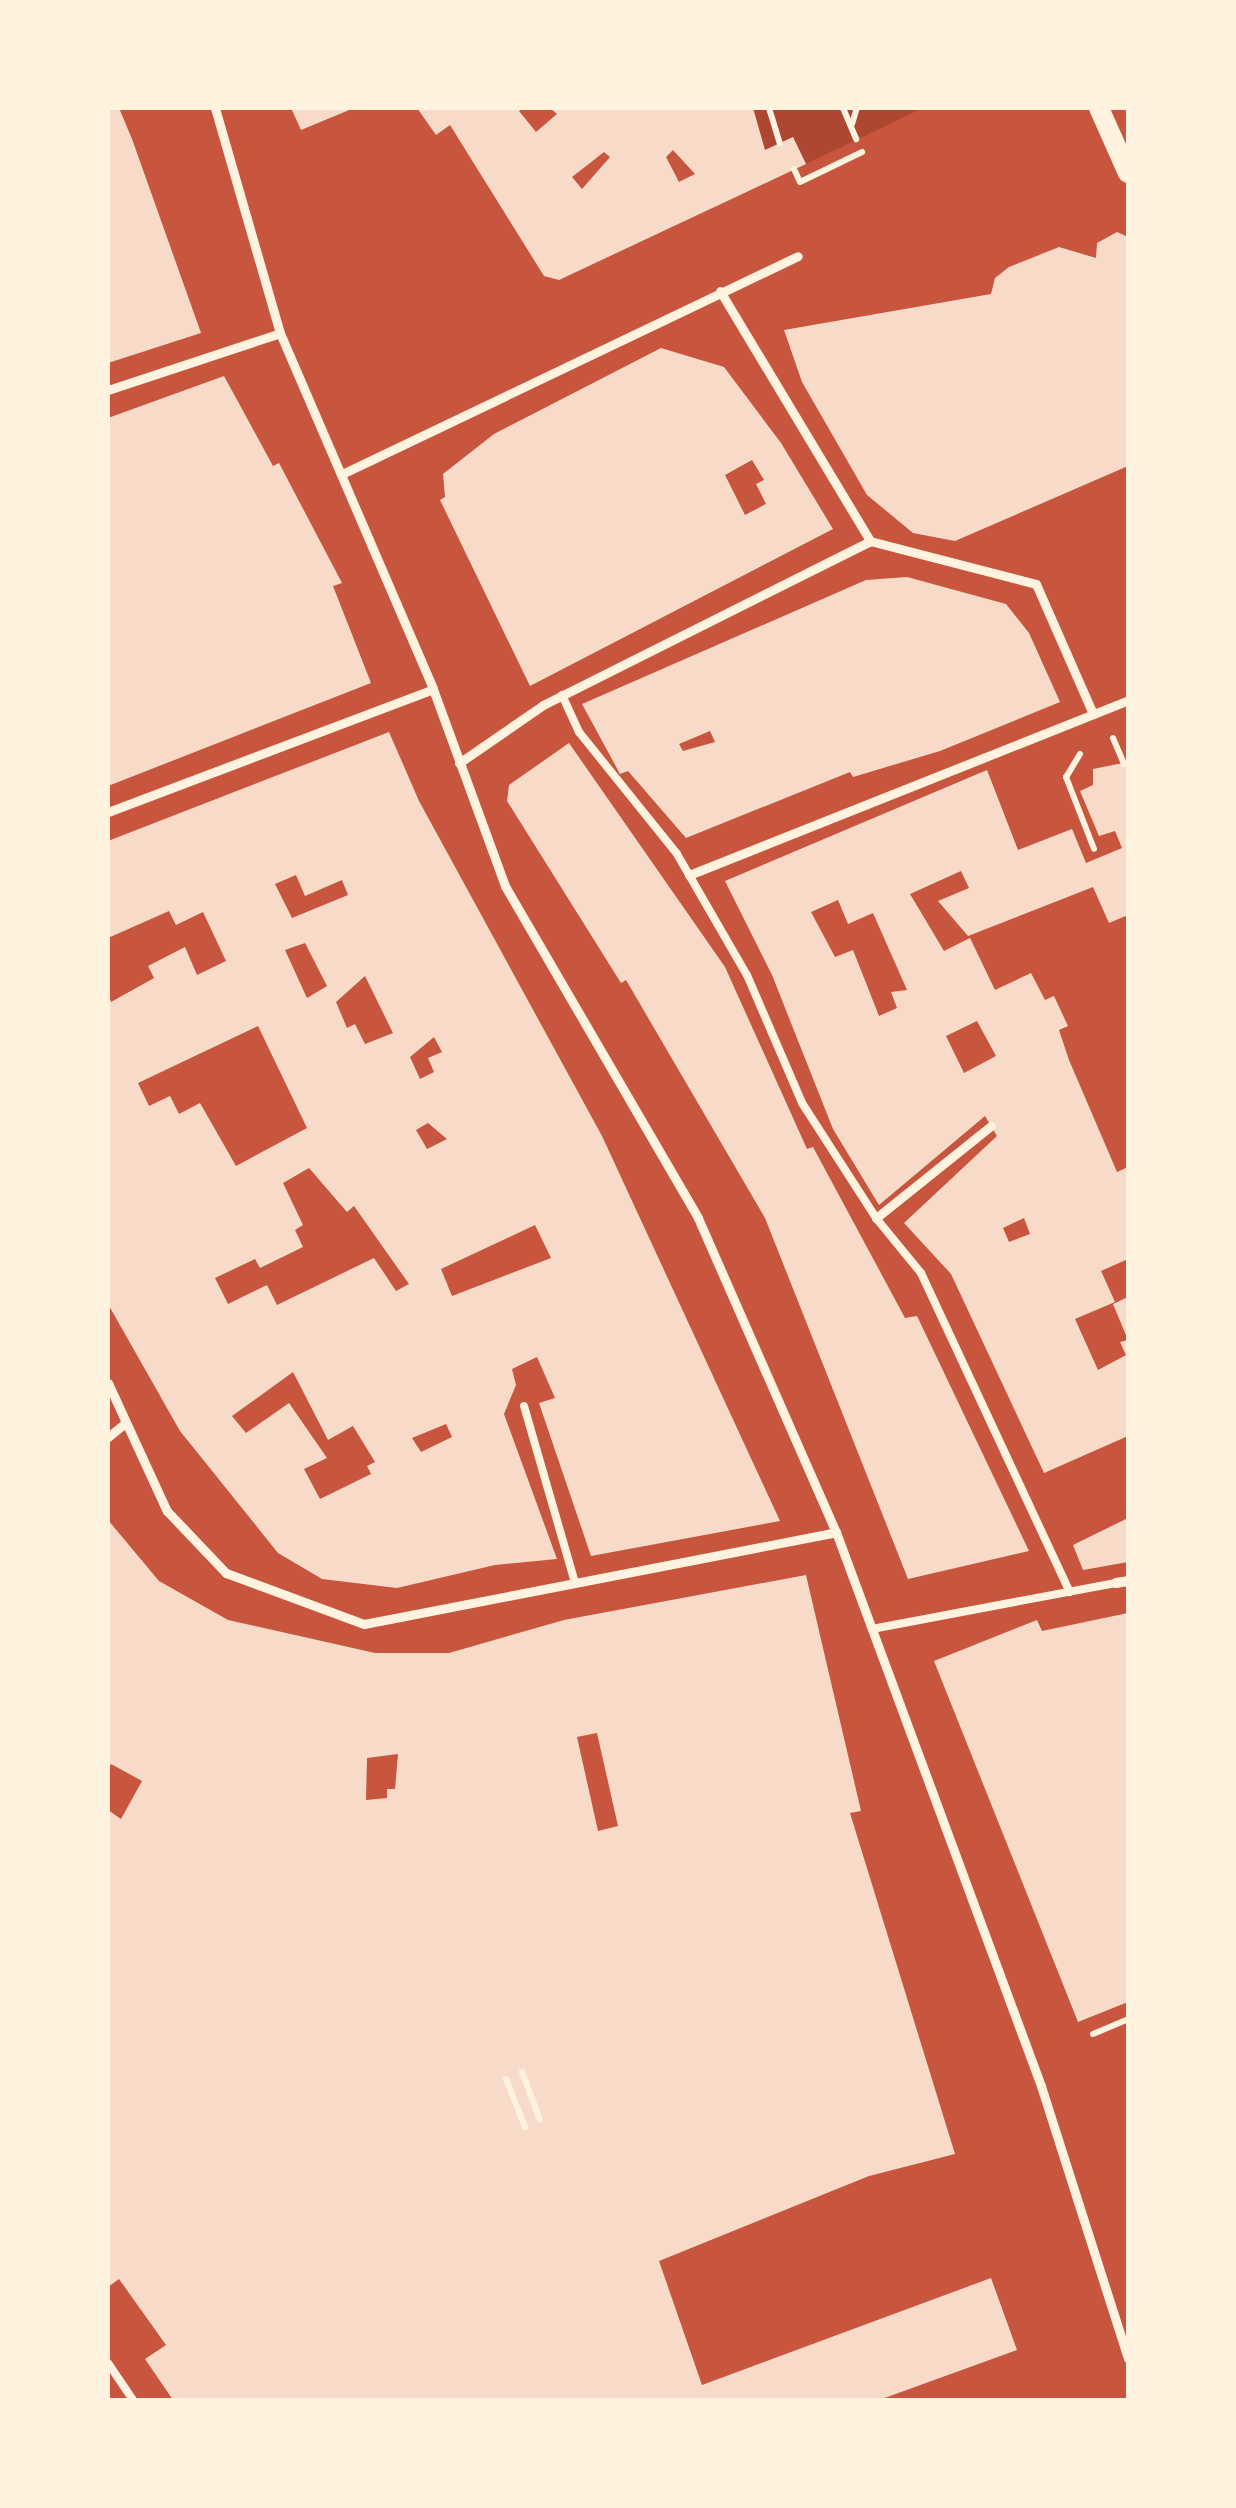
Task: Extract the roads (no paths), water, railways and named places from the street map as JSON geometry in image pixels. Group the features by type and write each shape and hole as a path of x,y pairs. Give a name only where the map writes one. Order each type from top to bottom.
{"main road":[{"path":"1099,108 1128,173"}],"street":[{"path":"215,108 280,332 433,689 505,886 698,1218 836,1532 1041,2086 1128,2358"},
{"path":"342,474 798,256"},
{"path":"720,290 870,541"},
{"path":"108,390 280,332"},
{"path":"459,763 562,695 870,541 1036,584 1093,714"},
{"path":"108,812 433,689"},
{"path":"689,875 1128,700"},
{"path":"876,1218 991,1126"},
{"path":"108,1383 167,1511 226,1573 364,1624 836,1532"},
{"path":"108,1437 124,1424"}],"lane":[{"path":"562,695 579,732 689,875 747,974 802,1103 876,1218 921,1273 1070,1592"},
{"path":"524,1406 574,1583"},
{"path":"872,1630 1122,1582"},
{"path":"108,2363 133,2400"}]}
